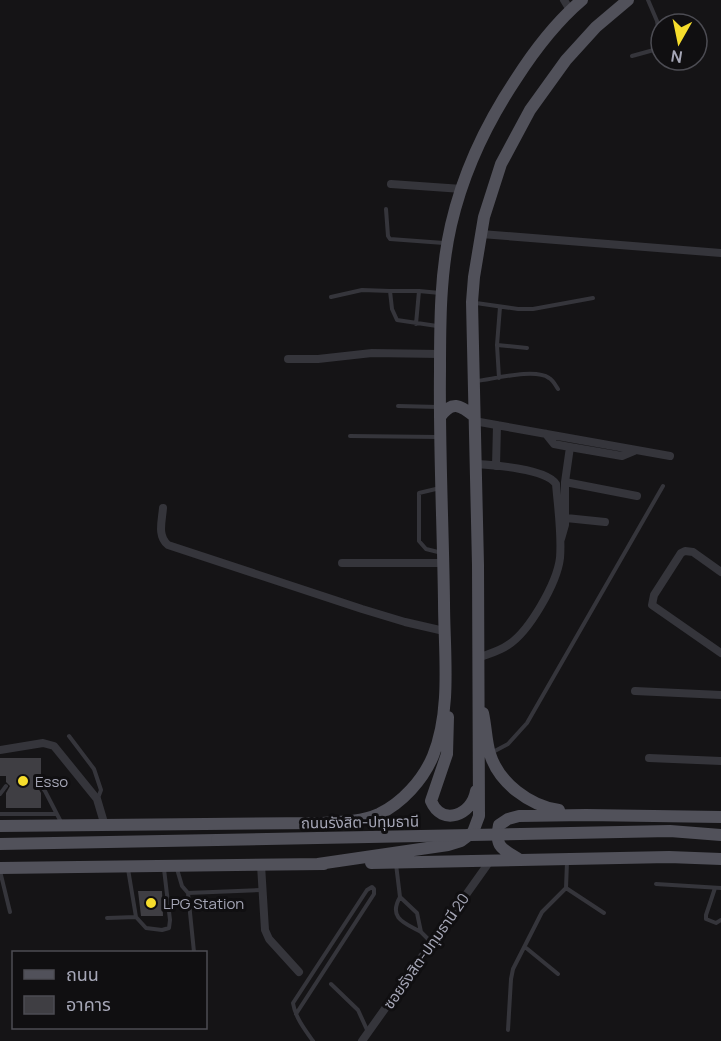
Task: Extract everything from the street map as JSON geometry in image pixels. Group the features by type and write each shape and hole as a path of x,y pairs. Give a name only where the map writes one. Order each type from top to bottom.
{"main road":[{"path":"582,0 567,5 501,102 470,163 448,243 442,294 440,354 448,741 443,766 431,801 434,808 442,815 454,816 470,807 475,796 477,782 476,464 472,302 484,217 501,164 530,111 566,60 596,27 628,0"},
{"path":"440,412 457,406 474,418"},
{"path":"0,826 319,824 351,821 380,813 402,798 421,779 434,756 442,723 446,666"},
{"path":"478,691 490,753 496,769 509,784 539,805 586,815"},
{"path":"318,864 461,842 473,832 479,816 480,775 477,756"},
{"path":"520,860 500,848 496,837 499,825 519,816 721,817"},
{"name":"ถนนรังสิต-ปทุมธานี","path":"0,844 670,831 721,835"},
{"path":"0,869 669,857 721,860"}],"street":[{"path":"391,184 462,189"},
{"path":"481,234 721,253"},
{"path":"288,359 318,359 372,353 440,354"},
{"path":"474,418 498,425 670,456"},
{"path":"496,466 498,425"},
{"path":"546,434 554,444 622,456 636,451"},
{"path":"560,543 566,518 565,482 570,447"},
{"path":"476,464 550,476 556,484 560,543 560,556 554,581 535,615 509,645 478,658"},
{"path":"565,482 637,496"},
{"path":"164,508 161,535 168,545 362,609 444,631"},
{"path":"566,518 605,522"},
{"path":"721,572 693,552 685,551 681,553 654,595 652,605 721,653"},
{"path":"342,564 443,558"},
{"path":"636,691 721,695"},
{"path":"0,750 43,743 54,747 97,799 105,826"},
{"path":"649,758 721,761"},
{"name":"ซอยรังสิต-ปทุมธานี 20","path":"362,1041 490,861"},
{"path":"261,865 265,930 269,939 299,972"}],"lane":[{"path":"632,56 649,51"},
{"path":"386,209 390,239 448,243"},
{"path":"331,297 362,291 418,291 442,294"},
{"path":"390,291 394,317 402,322 441,326"},
{"path":"416,324 418,291"},
{"path":"472,302 533,309 592,298"},
{"path":"499,378 496,345 500,307"},
{"path":"496,345 527,348"},
{"path":"474,382 521,375 547,376 558,389"},
{"path":"398,406 440,412"},
{"path":"350,436 440,436"},
{"path":"490,753 508,744 527,723 663,486"},
{"path":"441,487 423,490 419,493 419,541 426,549 443,558"},
{"path":"69,735 94,769 101,790 97,799"},
{"path":"0,794 6,786"},
{"path":"41,786 63,826"},
{"path":"0,814 56,814"},
{"path":"508,1030 513,969 542,912 566,888 567,859"},
{"path":"396,862 400,897 394,909 395,913 408,925 421,932 432,944"},
{"path":"170,866 188,893 194,951"},
{"path":"127,867 136,917 142,925 151,930 169,928 171,920 170,866"},
{"path":"0,869 10,912"},
{"path":"656,884 721,888"},
{"path":"296,1014 374,894 372,887 367,890 293,1003 296,1014 314,1041"},
{"path":"566,888 604,914"},
{"path":"715,888 706,919 713,923 721,920"},
{"path":"188,893 262,890"},
{"path":"400,897 417,913 421,932"},
{"path":"107,918 136,917"},
{"path":"525,947 558,974"},
{"path":"322,958 330,963"},
{"path":"311,975 319,980"},
{"path":"331,984 358,1010 368,1033"}],"building":[{"name":"Esso","path":"0,758 41,758 41,782 37,786 41,793 41,808 6,808 6,793 10,786 6,782 6,776 0,776"},
{"name":"LPG Station","path":"138,891 162,891 163,916 141,916"}],"place":[{"name":"Esso","path":"23,781"},
{"name":"LPG Station","path":"151,903"}]}
